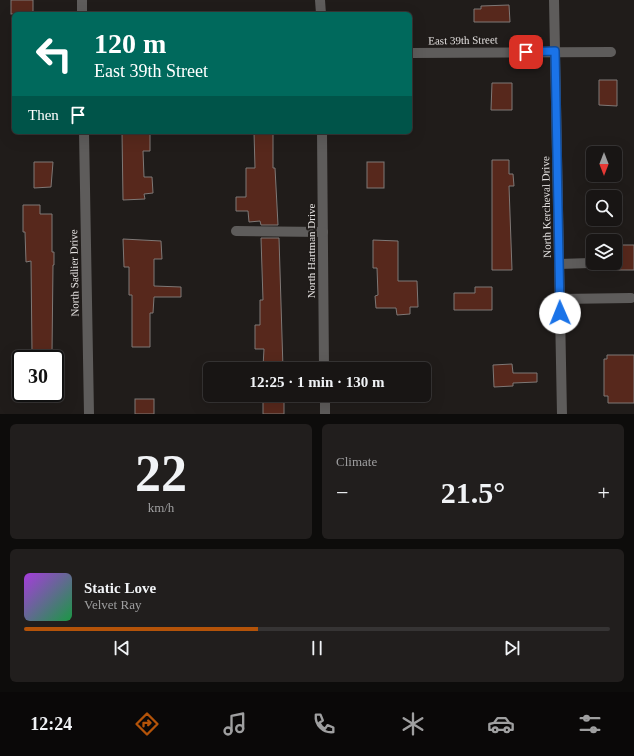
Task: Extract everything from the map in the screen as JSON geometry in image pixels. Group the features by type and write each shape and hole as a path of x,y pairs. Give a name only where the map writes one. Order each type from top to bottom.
{"street":[{"path":"82,0 82,12"},
{"path":"320,0 321,12"},
{"name":"North Kercheval Drive","path":"554,0 562,414"},
{"name":"East 39th Street","path":"412,53 555,51 611,52"},
{"name":"North Sadlier Drive","path":"84,134 89,414"},
{"name":"North Hartman Drive","path":"322,134 324,362"},
{"path":"236,231 323,232"},
{"path":"559,264 586,263"},
{"path":"560,299 631,298"},
{"path":"325,402 325,414"}],"building":[{"path":"11,0 33,0 33,12 12,12 11,14"},
{"path":"509,5 510,22 474,22 474,9 481,9 481,6"},
{"path":"599,80 617,80 617,106 599,105"},
{"path":"492,83 512,83 512,110 491,110"},
{"path":"122,134 150,134 150,151 143,151 144,177 152,177 153,193 144,194 145,199 123,200"},
{"path":"254,134 273,134 273,168 275,168 278,225 261,225 260,221 249,222 248,211 236,211 236,197 246,197 246,168 255,168"},
{"path":"492,160 509,160 509,174 513,174 514,186 509,186 512,270 492,270"},
{"path":"34,162 53,162 51,187 34,188"},
{"path":"367,162 384,162 384,188 367,188"},
{"path":"23,205 40,205 40,214 52,214 52,252 54,252 52,350 32,350 31,261 26,262 25,232 23,232"},
{"path":"261,238 279,238 283,362 263,362 264,349 255,349 255,325 260,325 260,300 263,300"},
{"path":"123,239 161,241 162,259 154,259 154,286 181,287 181,297 154,297 153,313 150,313 150,347 132,347 132,295 129,295 129,267 124,267"},
{"path":"373,240 398,241 398,281 417,281 418,307 410,307 410,314 397,315 396,308 376,308 375,296 378,295 377,268 373,268"},
{"path":"622,245 634,245 634,270 622,270"},
{"path":"475,287 492,287 492,310 454,310 454,293 475,293"},
{"path":"607,355 634,355 634,403 608,403 608,396 604,396 604,359 607,359"},
{"path":"512,364 513,373 537,373 537,382 513,383 513,386 494,387 493,365"},
{"path":"135,399 154,399 154,414 135,414"},
{"path":"263,402 284,402 284,414 263,414"}],"route":[{"path":"526,52 555,51 560,313"}]}
